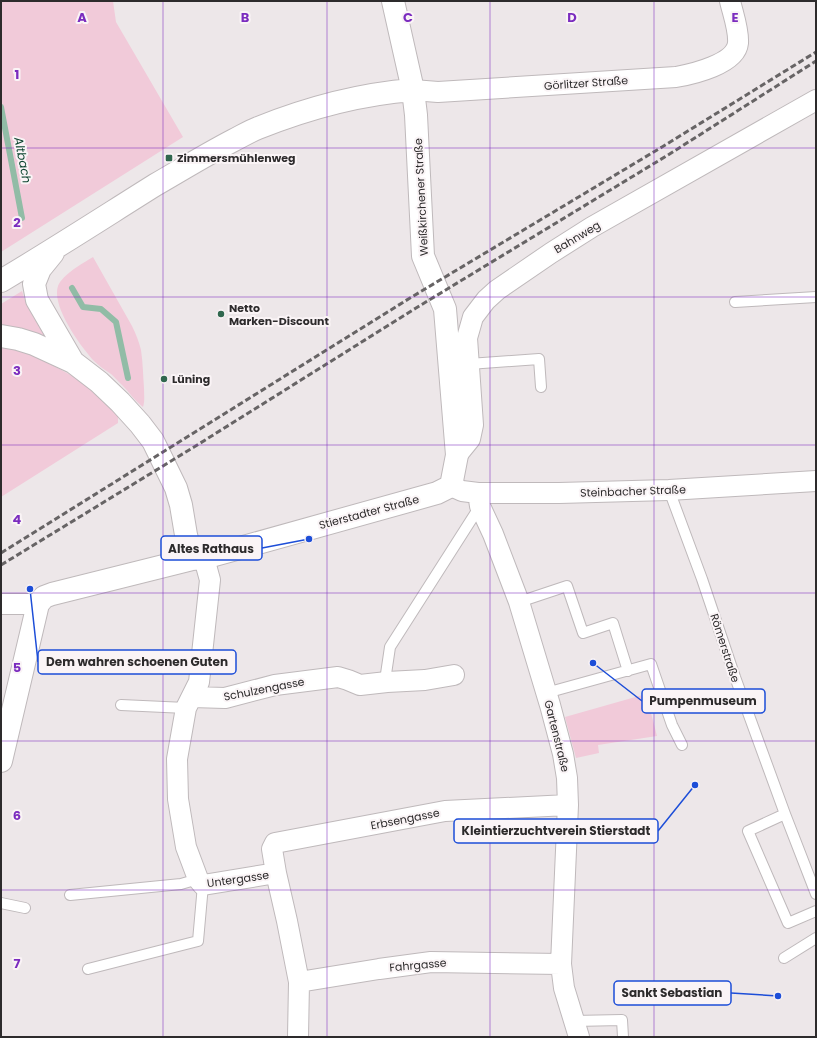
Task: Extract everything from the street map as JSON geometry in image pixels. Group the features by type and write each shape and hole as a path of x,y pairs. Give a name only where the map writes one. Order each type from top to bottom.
{"street":[{"name":"Weißkirchener Straße","path":"393,1 413,90 416,115 423,256 445,309 457,455 451,486"},
{"name":"Görlitzer Straße","path":"413,90 438,92 676,77 693,74 714,67 732,55 738,45 738,35 730,1"},
{"path":"1,281 188,165 256,129 294,114 320,106 353,98 413,90"},
{"name":"Bahnweg","path":"457,455 470,439 473,425 467,338 473,317 486,300 497,290 592,227 816,100"},
{"path":"58,246 40,269 34,284 37,300 73,362"},
{"path":"1,336 34,344 73,362 100,382 120,402 153,441 176,488 181,505 186,535 198,559"},
{"name":"Steinbacher Straße","path":"451,486 479,500 816,481"},
{"name":"Stierstadter Straße","path":"38,604 44,597 52,594 198,559 437,493 451,486"},
{"name":"Gartenstraße","path":"479,500 519,602 563,754 567,778 568,805 561,964 564,988 576,1029"},
{"name":"Untergasse","path":"198,559 210,580 199,682 189,703 178,759 178,800 186,847 200,882 276,873 299,982 298,1037"},
{"path":"1,604 38,604 1,761"},
{"name":"Schulzengasse","path":"189,703 224,698 275,685 338,677 360,685 425,680 454,675"},
{"name":"Erbsengasse","path":"276,873 272,849 275,843 445,811 568,805"},
{"name":"Fahrgasse","path":"299,982 431,962 561,964"}],"lane":[{"path":"735,302 816,298"},
{"path":"469,364 539,359 541,387"},
{"name":"Römerstraße","path":"670,490 735,677 816,894"},
{"path":"387,682 386,674 390,647 479,500"},
{"path":"519,602 567,586 583,633 613,623 628,671"},
{"path":"546,693 651,664 672,725 682,745"},
{"path":"121,705 189,703"},
{"path":"785,814 748,831 788,923 816,911"},
{"path":"70,895 200,882 198,941 88,969"},
{"path":"1,903 25,908"},
{"path":"784,958 816,938"},
{"path":"576,1029 622,1020 623,1037"}],"shaded area":[{"path":"1,1 113,1 116,22 183,137 1,252"},
{"path":"93,257 132,326 141,350 143,365 143,407 111,374 98,365 88,355 68,326 59,304 57,294 58,286 64,277"},
{"path":"22,291 30,310 48,339 1,329 1,304"},
{"path":"1,345 23,349 91,387 118,415 118,423 1,497"},
{"path":"646,694 657,736 598,745 599,753 576,758 565,717"}],"waterway":[{"name":"Altbach","path":"1,107 22,218"},
{"name":"Altbach","path":"72,288 83,307 101,309 116,322 128,378"}],"railway":[{"path":"1,553 410,298 662,147 816,52"},
{"path":"1,565 194,447 416,308 668,155 816,61"}],"place":[{"name":"Zimmersmühlenweg","path":"169,158"},
{"name":"Netto Marken-Discount","path":"221,314"},
{"name":"Lüning","path":"164,379"},
{"name":"Altes Rathaus","path":"309,539"},
{"name":"Dem wahren schoenen Guten","path":"30,589"},
{"name":"Pumpenmuseum","path":"593,663"},
{"name":"Kleintierzuchtverein Stierstadt","path":"695,785"},
{"name":"Sankt Sebastian","path":"778,996"}]}
